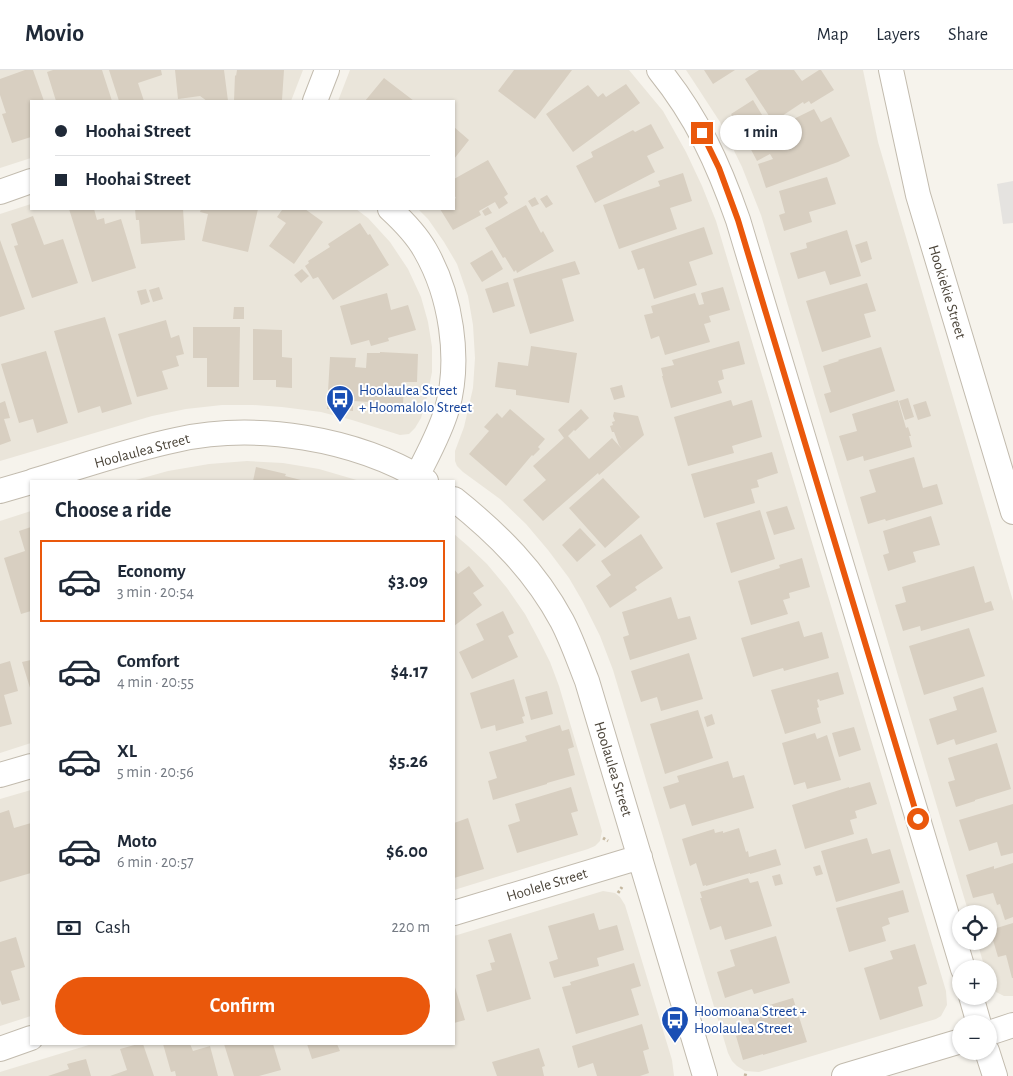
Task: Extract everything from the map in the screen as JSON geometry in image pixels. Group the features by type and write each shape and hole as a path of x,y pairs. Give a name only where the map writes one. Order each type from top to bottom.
{"street":[{"path":"315,100 327,70"},
{"path":"659,70 681,100 708,144 738,220 960,960"},
{"name":"Hookiekie Street","path":"891,70 918,195 1012,504"},
{"path":"0,192 30,181"},
{"path":"391,210 425,250 435,271 444,296 454,346 452,388 447,410 421,478"},
{"name":"Hoolaulea Street","path":"39,480 176,440 230,433 280,434 342,446 381,459 421,478"},
{"name":"Hoolaulea Street","path":"0,491 30,483"},
{"name":"Hoolaulea Street","path":"455,500 502,540 524,564 561,620 576,651 587,681 705,1076"},
{"path":"0,775 30,766"},
{"name":"Hoolele Street","path":"455,913 640,857"},
{"path":"997,1030 1013,1025"},
{"path":"0,1049 30,1038"},
{"path":"844,1076 952,1044"},
{"path":"990,1060 995,1076"}],"path":[{"path":"603,838 608,841"},
{"path":"618,893 622,887"}],"shaded area":[{"path":"0,70 303,70 291,100 30,100 30,158 0,168"},
{"path":"350,70 629,70 663,111 686,152 716,221 946,991 947,1005 941,1016 759,1072 745,1071 732,1061 613,670 600,636 569,578 548,550 526,524 500,499 463,472 455,461 455,451 464,427 473,388 475,358 473,325 468,296 457,264 428,219 419,210 455,210 455,100 338,100"},
{"path":"686,70 863,70 878,142 1013,601 1013,996 1004,996 997,992 997,960 982,960 980,950 997,950 997,905 966,905 761,215 742,167 720,122"},
{"path":"1013,181 1013,223 1003,224 997,184"},
{"path":"30,204 30,210 357,210 368,218 390,242 408,269 421,297 432,347 432,372 421,418 409,434 400,435 321,412 282,407 222,405 186,409 152,416 0,461 0,214"},
{"path":"247,461 283,463 319,469 357,480 136,480 168,471 209,464"},
{"path":"30,511 30,743 0,753 0,521"},
{"path":"455,535 487,564 507,588 525,614 550,662 559,686 602,831 600,841 588,849 455,890"},
{"path":"30,790 30,1016 0,1026 0,799"},
{"path":"603,891 615,893 625,905 672,1060 674,1076 0,1076 0,1072 89,1045 455,1045 455,936"}],"building":[{"path":"25,70 33,70 44,100 30,100 30,137 12,143 2,114 6,113 0,95 0,79"},
{"path":"53,70 102,70 112,100 56,100 47,72"},
{"path":"109,70 161,70 162,75 138,83 144,100 119,100"},
{"path":"175,70 224,70 228,100 206,100 200,96 178,99"},
{"path":"237,70 284,70 282,100 234,100"},
{"path":"514,70 572,70 535,119 498,91"},
{"path":"704,70 735,70 713,84"},
{"path":"759,70 794,70 802,81 821,70 834,90 811,104 809,101 804,104 803,102 773,122 745,79"},
{"path":"384,78 413,100 366,100"},
{"path":"626,84 640,103 573,152 546,114 588,85 598,97 603,93 606,97"},
{"path":"753,100 765,120 744,134 731,114"},
{"path":"814,109 821,122 831,117 850,156 766,188 758,164 773,159 770,154 757,161 747,142"},
{"path":"651,124 664,148 647,156 655,172 595,203 576,166 593,157 591,152 633,130 635,132"},
{"path":"455,128 469,140 455,158"},
{"path":"488,160 508,194 504,197 508,203 499,209 495,202 479,211 481,215 453,230 441,210 455,210 455,178"},
{"path":"683,173 692,201 670,208 677,229 619,249 603,205 660,186 658,181"},
{"path":"827,177 836,204 809,212 812,222 784,231 779,215 785,213 779,191"},
{"path":"547,195 553,204 546,208 540,199"},
{"path":"535,197 539,204 532,207 528,201"},
{"path":"526,205 541,233 543,231 554,251 517,273 516,270 514,272 505,257 503,258 485,228"},
{"path":"488,207 492,213 485,216 482,211"},
{"path":"69,210 94,210 97,220 104,218 105,224 121,219 136,268 92,282"},
{"path":"135,210 183,210 185,240 141,244 139,220 136,220"},
{"path":"201,210 258,210 248,252 202,241 208,214 200,212"},
{"path":"282,210 306,210 323,222 294,264 269,246 286,223 277,217"},
{"path":"33,216 44,245 63,239 78,283 32,298 14,246 18,245 11,224"},
{"path":"360,223 368,235 370,234 389,265 333,300 318,277 313,279 305,266 309,263 308,261 330,247 328,244"},
{"path":"704,227 713,254 689,262 697,285 654,299 644,268 638,270 631,251"},
{"path":"847,230 861,276 830,285 825,271 798,279 790,253 807,248 806,243"},
{"path":"0,240 25,309 0,317"},
{"path":"867,241 872,259 861,263 855,245"},
{"path":"492,250 503,269 482,282 470,263"},
{"path":"575,261 580,274 562,279 574,321 530,334 513,279"},
{"path":"302,269 309,276 301,283 294,275"},
{"path":"508,282 515,306 493,313 485,289"},
{"path":"867,283 876,311 864,314 871,337 822,352 806,301"},
{"path":"159,287 163,299 153,302 149,290"},
{"path":"723,287 730,310 709,316 711,322 704,324 710,342 665,355 659,336 651,339 644,315 653,313 651,306 695,293 699,305 704,304 701,293"},
{"path":"146,289 150,302 141,305 137,291"},
{"path":"387,293 391,310 408,305 416,330 388,338 389,341 371,346 369,340 351,345 340,306"},
{"path":"234,307 244,307 244,319 233,319"},
{"path":"105,317 132,404 102,413 100,406 78,413 54,331"},
{"path":"166,320 171,338 179,335 184,354 176,356 179,366 162,371 168,389 137,397 118,334"},
{"path":"193,327 240,327 239,387 207,387 207,358 193,358"},
{"path":"253,329 282,330 282,357 292,358 292,388 276,387 276,380 253,380"},
{"path":"739,341 745,364 722,370 724,379 718,381 722,393 671,408 661,368 674,365 672,360"},
{"path":"531,346 577,353 569,403 516,395 516,390 495,387 498,362 528,366"},
{"path":"881,347 895,391 830,413 824,394 831,392 823,366"},
{"path":"46,351 68,423 37,433 33,419 19,423 1,364"},
{"path":"367,353 418,354 417,382 404,382 403,404 353,401 353,411 327,409 330,357 356,358 355,367 366,368"},
{"path":"622,385 625,397 614,400 610,388"},
{"path":"908,398 914,417 905,420 899,401"},
{"path":"731,400 733,406 752,400 762,437 732,446 734,453 688,466 674,417"},
{"path":"898,400 906,428 908,427 911,436 909,436 912,447 864,461 863,456 847,461 839,436 857,431 852,414"},
{"path":"5,401 10,418 4,419 11,441 0,445 0,403"},
{"path":"926,401 931,416 918,420 913,405"},
{"path":"510,409 545,439 538,447 540,449 532,455 506,486 469,454 489,431 484,427 497,413 502,418"},
{"path":"581,409 589,418 568,436 589,459 612,438 622,449 610,426 615,421 614,412 638,416 644,435 543,521 523,500 546,480 533,466 564,438 558,430"},
{"path":"772,452 778,473 757,480 759,487 751,489 755,503 704,518 691,474"},
{"path":"914,457 923,488 937,484 943,504 886,521 885,519 868,524 860,497 876,492 869,470"},
{"path":"256,467 286,474 285,476 301,480 253,480"},
{"path":"603,478 640,517 605,548 569,508"},
{"path":"787,506 795,529 774,535 766,512"},
{"path":"760,510 775,559 731,573 716,523"},
{"path":"931,516 940,545 913,552 916,562 888,571 883,555 889,553 883,531"},
{"path":"30,527 30,611 21,614 4,558 25,551 19,531"},
{"path":"580,528 596,545 577,562 562,545"},
{"path":"641,534 663,568 635,587 637,590 610,608 596,586 611,575 601,561"},
{"path":"802,558 810,587 789,593 790,598 783,600 788,614 751,625 738,581 780,568 779,565"},
{"path":"469,566 484,586 473,593 482,605 455,625 455,570 458,574"},
{"path":"974,566 985,603 991,601 994,610 921,631 920,626 903,631 895,605 906,602 902,587"},
{"path":"671,597 678,619 690,616 697,639 630,660 623,637 629,635 622,612"},
{"path":"503,611 514,633 508,636 518,657 472,679 459,652 484,640 476,624"},
{"path":"799,621 804,637 822,632 829,658 784,671 783,668 753,677 741,638"},
{"path":"969,628 985,676 924,695 909,646"},
{"path":"689,653 703,699 661,711 657,697 641,702 631,671"},
{"path":"30,660 30,688 22,662"},
{"path":"10,661 18,691 4,695 12,724 0,727 0,664"},
{"path":"838,672 844,694 820,701 819,699 817,700 821,723 785,734 771,690"},
{"path":"514,679 525,716 522,717 524,723 496,731 495,725 481,729 470,693"},
{"path":"983,687 997,732 956,745 954,739 937,745 929,719 957,710 953,697"},
{"path":"547,691 553,714 531,720 525,697"},
{"path":"698,710 713,758 665,774 650,724"},
{"path":"712,714 715,724 707,727 704,717"},
{"path":"560,725 562,731 569,729 574,747 568,749 575,775 493,800 488,781 497,778 489,752 527,741 525,736"},
{"path":"854,727 861,750 839,757 832,733"},
{"path":"815,733 817,739 827,735 841,780 807,789 805,782 794,785 782,743"},
{"path":"997,743 1011,789 956,807 948,782 955,780 948,758"},
{"path":"728,761 733,778 744,775 754,808 692,826 685,804 670,809 663,787 679,782 677,776"},
{"path":"870,782 877,804 855,811 857,818 850,820 854,834 805,849 792,805"},
{"path":"571,787 578,811 571,813 578,835 517,853 508,825 520,821 515,804"},
{"path":"1013,804 1013,853 1001,856 997,842 969,851 959,820"},
{"path":"9,810 14,828 30,823 30,873 0,882 0,813"},
{"path":"468,818 484,869 455,878 455,823"},
{"path":"739,828 749,857 776,849 781,865 703,886 696,863 690,866 682,839 714,829 715,833 723,831 723,833"},
{"path":"867,838 872,854 890,849 900,883 836,902 821,851"},
{"path":"1013,863 1013,917 1005,920 1000,904 997,905 993,893 973,898 966,875 994,866 994,869"},
{"path":"820,865 823,874 816,876 813,867"},
{"path":"780,874 783,884 775,886 772,876"},
{"path":"748,878 750,883 758,881 772,926 725,940 721,926 710,930 700,898 702,898 700,892"},
{"path":"903,890 909,912 888,918 890,924 882,927 886,941 849,952 836,908"},
{"path":"594,913 599,930 617,925 624,950 597,958 599,966 554,978 549,962 558,959 548,926"},
{"path":"1013,923 1013,978 1006,955 998,957 996,950 997,928"},
{"path":"511,933 531,999 487,1012 476,975 492,970 490,963 495,962 488,940"},
{"path":"776,936 790,983 754,994 752,989 725,998 717,972 735,966 730,950"},
{"path":"16,937 25,967 11,971 20,1000 2,1005 0,1000 0,942"},
{"path":"915,944 927,984 918,987 923,1006 880,1020 864,968 893,959 890,951"},
{"path":"634,963 641,986 631,989 639,1015 576,1034 562,987 571,985 570,982"},
{"path":"455,987 465,1020 455,1023"},
{"path":"793,998 807,1042 743,1060 736,1036 752,1031 748,1018 758,1015 756,1009"},
{"path":"642,1024 649,1049 643,1051 649,1073 640,1076 597,1076 593,1063 578,1068 572,1046"},
{"path":"134,1045 143,1045 154,1076 110,1076 127,1070 120,1049"},
{"path":"163,1045 190,1045 193,1051 210,1046 218,1076 176,1076 175,1071 171,1072"},
{"path":"224,1045 273,1045 281,1070 259,1076 234,1076"},
{"path":"307,1045 337,1045 340,1051 312,1059"},
{"path":"539,1048 545,1066 542,1067 544,1076 497,1076 492,1062"},
{"path":"86,1059 91,1076 48,1076 69,1069 67,1064"}],"place":[{"name":"Hoolaulea Street + Hoomalolo Street","path":"340,423"},
{"name":"Hoomoana Street + Hoolaulea Street","path":"675,1044"}],"route":[{"path":"702,133 719,168 738,220 918,819"}]}
